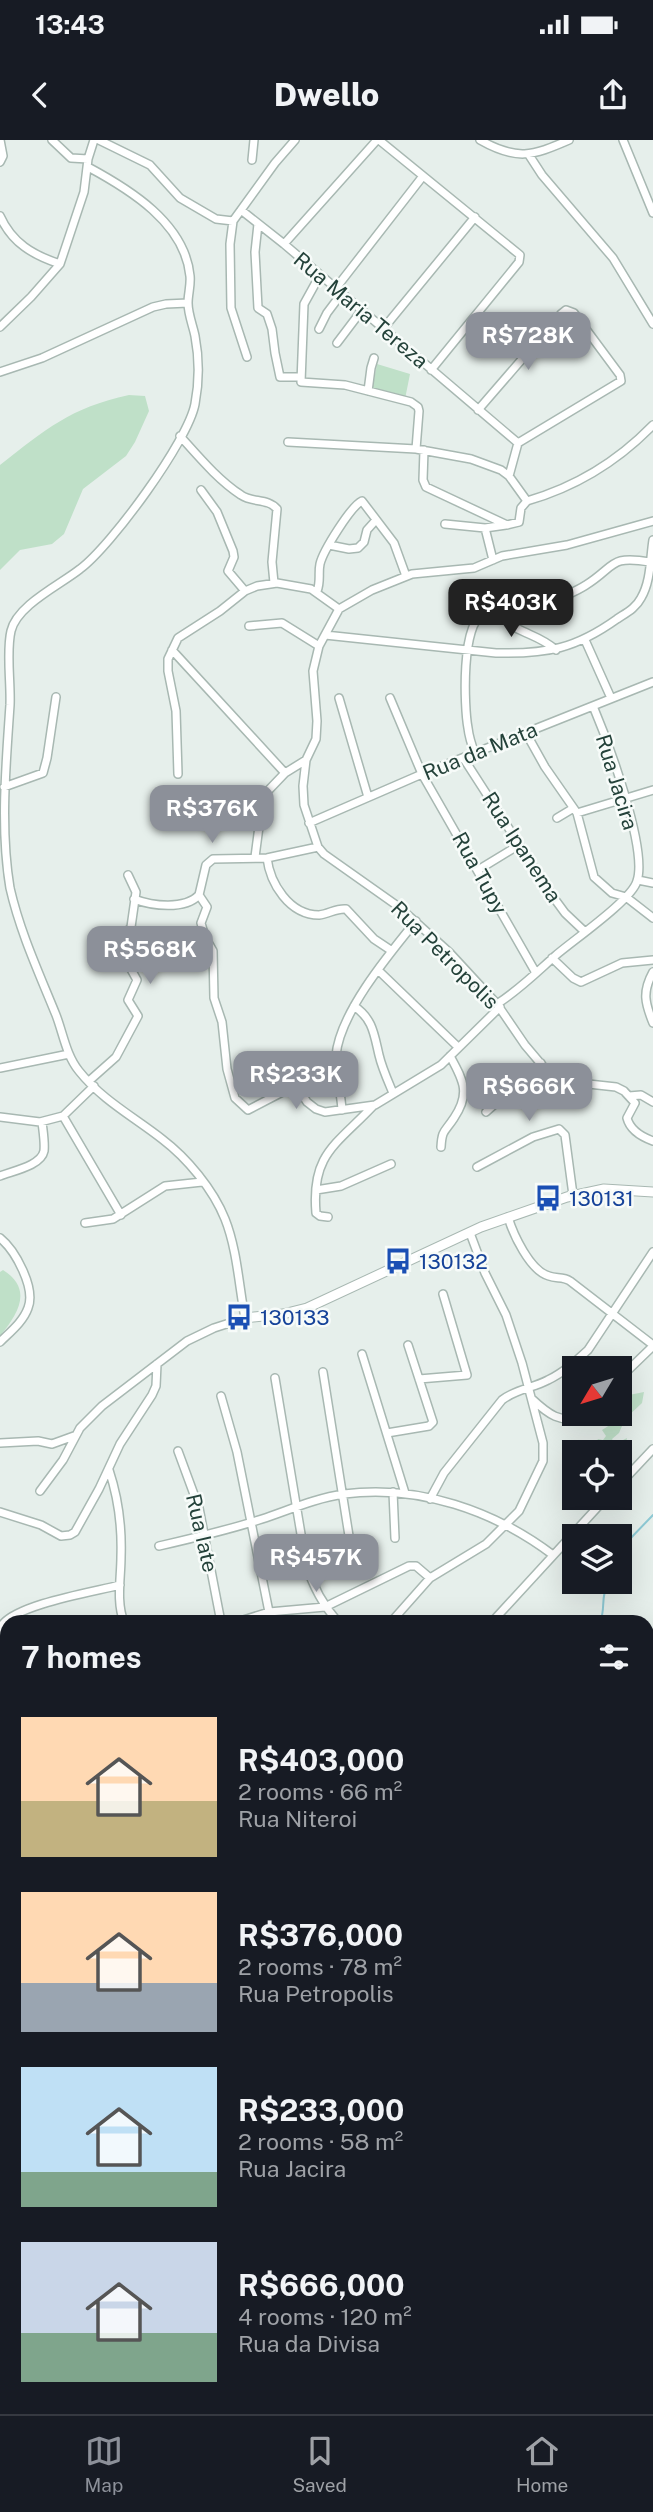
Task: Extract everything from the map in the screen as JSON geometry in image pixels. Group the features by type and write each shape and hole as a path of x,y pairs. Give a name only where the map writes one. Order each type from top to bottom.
{"street":[{"path":"0,140 3,156 0,162"},
{"path":"52,140 71,158 88,163 146,203 171,231 188,265 190,275 188,303 197,347 196,402 190,418 157,475 102,550 81,569 23,610 15,621 11,631 11,688 4,787 5,860 10,889 29,950 74,1065 113,1104 174,1149 202,1182 224,1216 245,1318"},
{"path":"0,327 60,264 79,212 88,163 97,140 150,165 180,198 216,219 233,221"},
{"path":"252,160 254,140"},
{"path":"247,357 231,308 230,244 233,221 295,140"},
{"path":"284,244 378,140 516,250 520,255 519,262 432,370"},
{"path":"480,140 513,153 529,155 569,140"},
{"path":"623,140 653,213"},
{"path":"529,155 542,175 613,258 653,324"},
{"path":"319,329 339,291 423,176"},
{"name":"Rua Maria Tereza","path":"240,210 284,244 518,443"},
{"path":"0,216 13,237 25,249 60,264"},
{"path":"383,329 475,217"},
{"path":"258,224 258,308 267,314 281,377 345,385 400,398 418,407 423,480 429,488 507,525"},
{"path":"301,379 304,304 320,275"},
{"path":"0,372 42,358 153,307 188,303"},
{"path":"337,343 362,310"},
{"path":"478,410 550,325 566,310 574,313 620,376 621,381 616,386 518,443 509,476"},
{"path":"368,391 370,368 374,358"},
{"path":"445,524 485,528 516,524 521,508 527,501 559,490 603,468 636,443 653,425"},
{"path":"180,436 241,496 266,502 277,509 272,562 274,583"},
{"path":"288,442 420,449 494,466 509,476 527,501"},
{"path":"201,490 218,512 234,555 228,571 245,591"},
{"path":"317,591 324,551 359,501 364,501 394,543 406,576"},
{"path":"329,545 358,548 364,542 367,530 376,520"},
{"path":"134,899 158,906 189,902 199,895 205,868 210,861 220,858 267,858 318,847 303,795 306,760 316,739 313,679 319,646 340,609 372,590 406,576 474,568 515,553 567,545 653,521"},
{"path":"485,528 493,560"},
{"path":"324,635 467,651 519,653 556,650 585,640 638,603 646,589 653,540"},
{"path":"556,600 587,585 615,562 626,559 650,562"},
{"path":"178,774 176,711 168,671 172,650 178,638 245,591 257,586 274,583 317,591 340,609"},
{"path":"475,754 466,714 467,651 472,626 476,620 492,613 519,629 540,637 556,650"},
{"path":"249,626 282,623 319,646"},
{"path":"585,640 611,698"},
{"path":"172,650 285,773"},
{"path":"651,683 653,695"},
{"name":"Rua da Mata","path":"309,823 422,774 651,683"},
{"path":"4,787 43,773 57,697"},
{"path":"340,698 368,797"},
{"name":"Rua Tupy","path":"390,698 422,774 536,973"},
{"name":"Rua Jacira","path":"593,706 626,798 637,854 638,880"},
{"path":"526,733 575,811 594,877 612,894 626,897 653,918"},
{"name":"Rua Ipanema","path":"464,759 560,907 584,931"},
{"path":"255,857 263,796 285,773 306,760"},
{"path":"557,818 653,790"},
{"path":"478,870 519,845"},
{"name":"Rua Petropolis","path":"318,847 331,860 366,882 415,921 499,1006 556,1080 620,1088 629,1096 640,1095 653,1102"},
{"path":"267,858 275,884 291,903 312,914 322,915 343,908 348,910 374,939 392,951"},
{"path":"0,1118 42,1122 63,1116 116,1057 138,1016 128,1000 136,986 136,975 117,944 130,930 135,887 128,875"},
{"path":"328,1217 316,1213 317,1175 333,1144 373,1106 429,1073 450,1056 499,1006 552,958 626,897 638,880 653,883"},
{"path":"199,895 207,907 201,923 202,930 213,951 214,998 222,1022 227,1069 235,1098 250,1110 296,1085"},
{"path":"342,1111 337,1054 344,1026 354,1006 415,921"},
{"path":"552,958 581,982 622,963 653,960"},
{"path":"379,971 458,1047"},
{"path":"653,972 644,997 653,1023"},
{"path":"354,1006 366,1015 374,1029 381,1063 393,1093"},
{"path":"0,1058 2,1067 69,1054"},
{"path":"441,1147 442,1131 455,1116 466,1095 463,1082 450,1056"},
{"path":"300,1061 296,1085 307,1102 316,1109 329,1113 373,1106"},
{"path":"486,1112 541,1063"},
{"path":"629,1096 635,1105 627,1118 629,1124 653,1141"},
{"path":"63,1116 121,1215"},
{"path":"0,1176 41,1158 44,1150 42,1122"},
{"path":"477,1167 533,1137 559,1129 565,1135 573,1195"},
{"path":"316,1190 341,1186 391,1164"},
{"path":"85,1223 107,1221 121,1215 165,1186 202,1182"},
{"path":"40,1491 63,1460 75,1436 102,1406 201,1333 245,1318 283,1314 314,1306 470,1233 573,1195 604,1189 653,1192"},
{"path":"508,1217 520,1245 541,1272 550,1277 566,1278 613,1312 651,1350 632,1367"},
{"path":"396,1615 430,1578 486,1544 506,1524 523,1504 543,1461 543,1443 532,1398 506,1315 485,1273 470,1233"},
{"path":"0,1238 16,1255 25,1276 30,1302 23,1317 0,1342"},
{"path":"430,1499 435,1485 496,1406 509,1395 549,1380 588,1350 653,1252"},
{"path":"419,1378 467,1375 443,1294"},
{"path":"387,1433 431,1424 433,1418 408,1345"},
{"path":"362,1354 405,1493"},
{"path":"0,1512 41,1525 61,1536 75,1532 126,1434 152,1395 156,1386 157,1364"},
{"path":"323,1372 353,1561"},
{"path":"275,1378 306,1564 311,1581 332,1615"},
{"path":"220,1396 237,1452 269,1612"},
{"path":"532,1398 544,1411 562,1419"},
{"path":"0,1443 32,1441 52,1444 75,1436"},
{"path":"632,1475 650,1459 653,1449"},
{"name":"Rua Iate","path":"178,1451 199,1508 221,1615"},
{"path":"108,1470 116,1493 120,1529 122,1615"},
{"path":"393,1492 395,1538"},
{"path":"159,1546 252,1522 343,1494 393,1492 430,1499 506,1524 553,1556"},
{"path":"498,1615 596,1510"},
{"path":"259,1615 325,1607 399,1571 416,1566 430,1578"},
{"path":"18,1615 41,1604 120,1585"}],"green space":[{"path":"377,364 410,374 405,399 372,391"},
{"path":"129,395 145,396 149,411 126,456 83,489 64,534 52,544 20,550 0,570 0,465 74,413"},
{"path":"3,1270 18,1285 20,1302 13,1319 0,1336 0,1272"},
{"path":"644,1392 642,1403 632,1412 632,1394"},
{"path":"608,1426 622,1426 613,1440 603,1440 606,1436 602,1430"}],"waterway":[{"path":"632,1537 653,1515"},
{"path":"602,1615 604,1594"}],"place":[{"name":"130131","path":"548,1198"},
{"name":"130132","path":"398,1261"},
{"name":"130133","path":"239,1317"}]}
